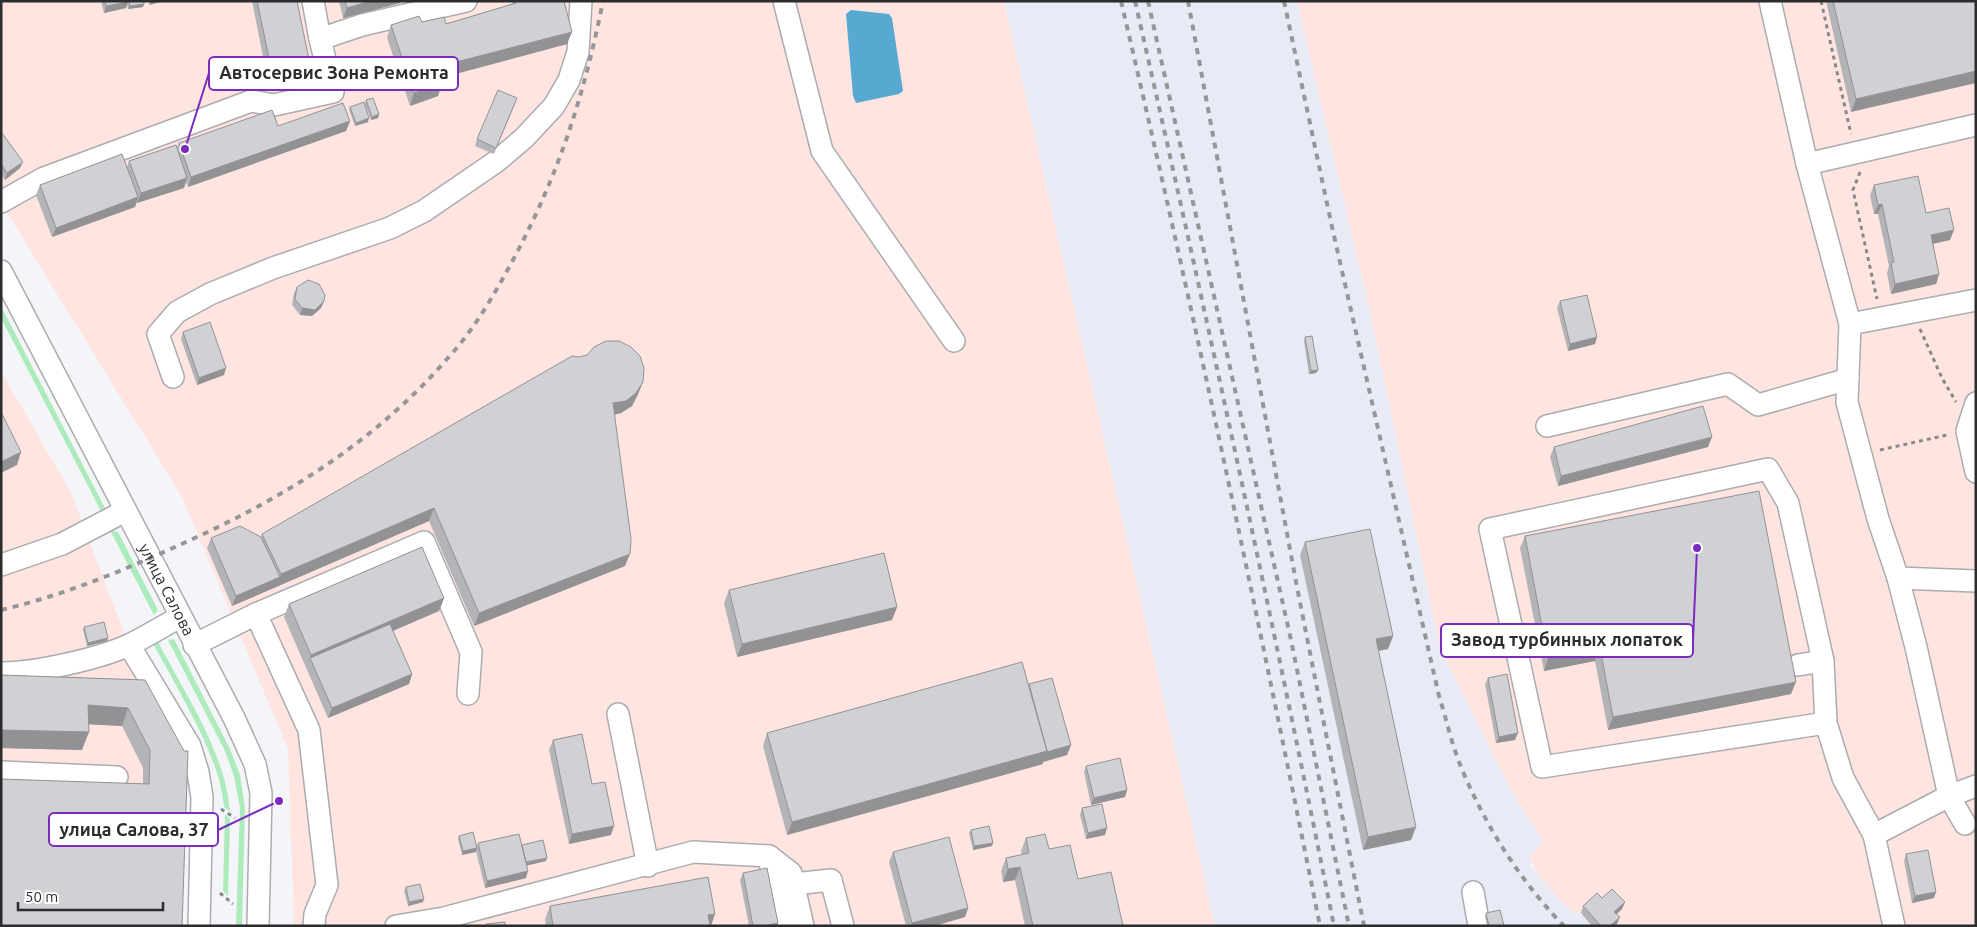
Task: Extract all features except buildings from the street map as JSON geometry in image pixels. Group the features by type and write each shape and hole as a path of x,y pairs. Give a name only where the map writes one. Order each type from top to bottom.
{"street":[{"path":"1,202 44,178 251,100 274,105 333,92 313,1"},
{"path":"320,39 362,25 466,1"},
{"path":"173,377 158,334 177,312 210,294 273,268 390,228 424,211 497,161 524,138 554,106 569,80 578,52 581,1"},
{"path":"784,1 822,151 954,341"},
{"path":"1770,1 1807,164 1850,324 1847,402 1878,519 1898,578 1950,796 1965,824"},
{"path":"1807,164 1976,125"},
{"name":"улица Салова","path":"1,270 246,742 258,778 262,805 258,926"},
{"path":"1850,324 1976,300"},
{"path":"1547,426 1728,384 1758,405 1848,379"},
{"path":"1974,406 1968,431 1976,472"},
{"path":"1826,723 1542,767 1490,529 1768,469 1788,503 1824,661 1826,723 1843,778 1874,836 1894,926"},
{"path":"1,565 62,544 125,511"},
{"path":"194,644 256,614 424,542 471,652 468,694"},
{"path":"1898,578 1976,581"},
{"path":"256,614 309,730 327,885 315,914 314,926"},
{"path":"1,673 25,673 106,653 129,645 180,617"},
{"path":"129,645 190,746 198,772 202,797 199,926"},
{"path":"1798,665 1824,661"},
{"path":"618,714 648,866"},
{"path":"1,772 117,777"},
{"path":"1874,836 1950,796 1976,786"},
{"path":"396,926 444,918 648,866 693,852 770,856 791,873 803,926"},
{"path":"770,856 782,926"},
{"path":"794,884 831,880 843,926"},
{"path":"1473,892 1480,926"}],"path":[{"path":"1821,1 1860,173 1853,190 1878,302 1894,298 1908,313 1920,330 1942,378 1959,407 1974,406"},
{"path":"1861,455 1968,431"}],"shaded area":[{"path":"1,1 1004,1 1215,926 294,926 288,749 182,497 1,203"},
{"path":"1004,1 1297,1 1371,317 1440,649 1511,790 1543,842 1529,857 1531,866 1558,898 1575,913 1581,913 1592,926 1215,926"},
{"path":"1297,1 1976,1 1976,926 1592,926 1581,913 1575,913 1568,908 1540,879 1529,857 1543,841 1511,790 1440,649 1371,317"},
{"path":"1,371 71,493 122,627 181,769 1,926"}],"green space":[{"path":"1,306 105,508 102,513 1,318"},
{"path":"110,530 118,532 158,610 154,615"},
{"path":"174,639 230,749 240,775 245,808 242,926 236,926 240,808 234,776 225,751 168,640"},
{"path":"158,642 192,703 213,746 227,790 230,812 224,807 215,767 197,724 154,645"},
{"path":"225,814 230,819 228,896 223,891"}],"water":[{"path":"851,10 889,14 892,18 903,91 899,94 856,103 853,96 846,14"}],"railway":[{"path":"1,610 49,597 118,571 186,542 258,506 327,465 390,416 419,389 457,348 483,312 513,260 544,197 578,102 596,36 603,1"},
{"path":"1121,1 1174,231 1224,462 1320,926"},
{"path":"1135,1 1238,463 1334,926"},
{"path":"1148,1 1291,640 1349,926"},
{"path":"1188,1 1297,587 1364,926"},
{"path":"1284,1 1332,227 1439,696 1453,746 1479,806 1491,828 1517,870 1564,926"}],"place":[{"name":"Автосервис Зона Ремонта","path":"185,149"},
{"name":"Завод турбинных лопаток","path":"1697,548"},
{"name":"улица Салова, 37","path":"279,801"}]}
